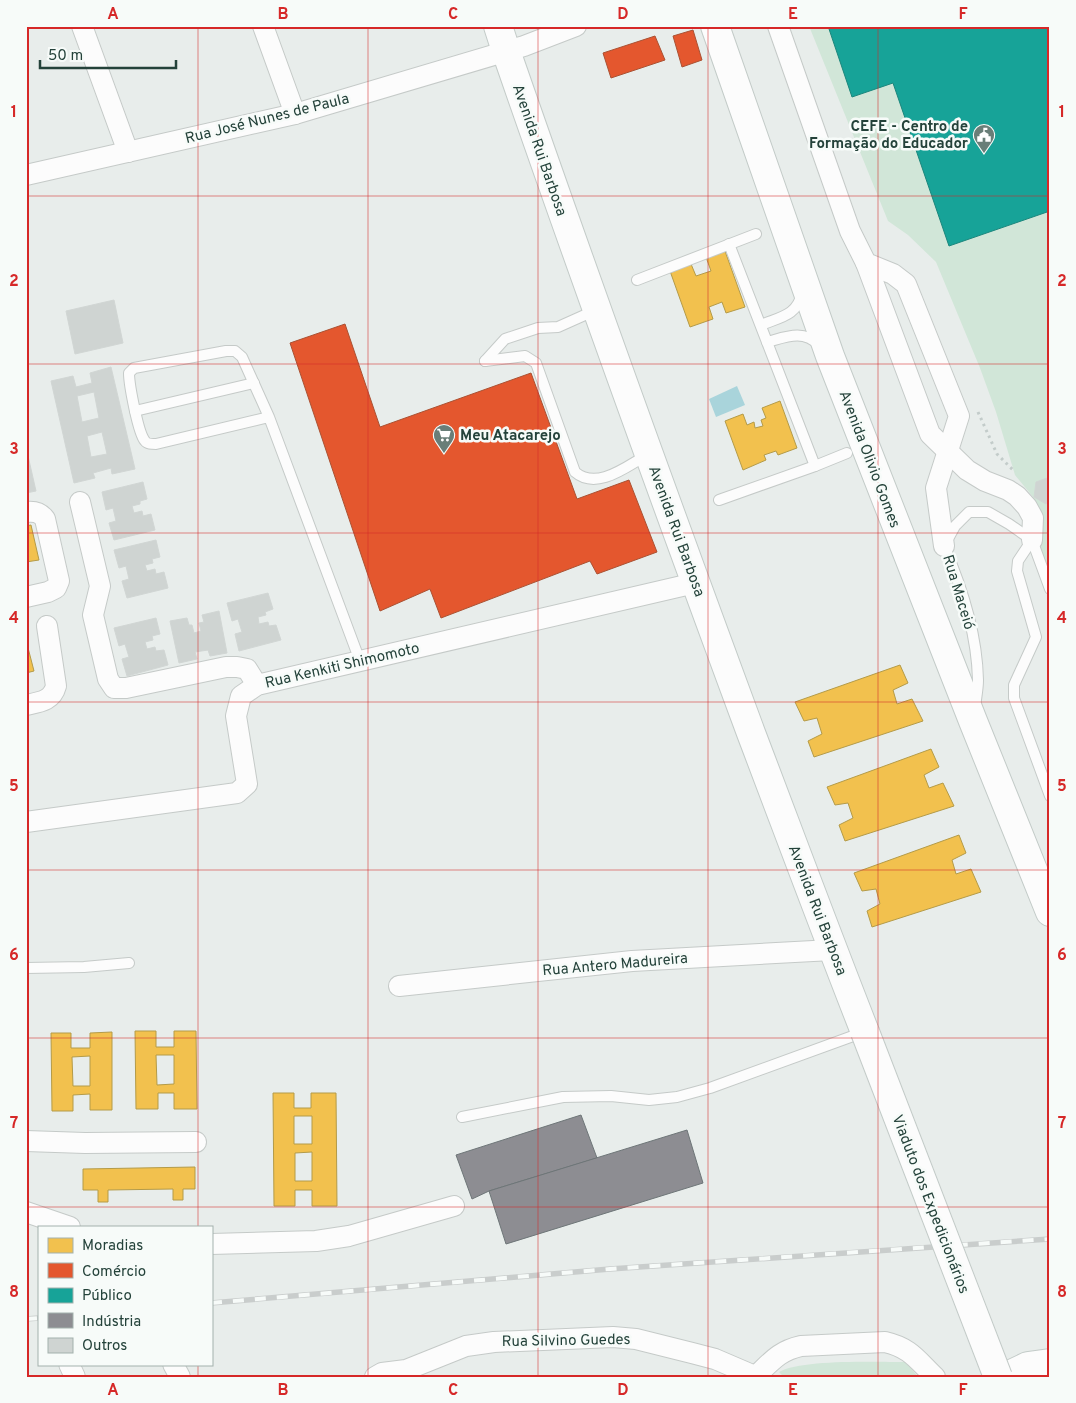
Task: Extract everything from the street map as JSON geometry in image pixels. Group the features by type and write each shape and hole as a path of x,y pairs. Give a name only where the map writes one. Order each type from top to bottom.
{"main road":[{"name":"Avenida Olivio Gomes","path":"715,26 830,356 973,722 1050,912"},
{"name":"Avenida Rui Barbosa","path":"502,39 596,310 832,950 865,1032"},
{"name":"Viaduto dos Expedicionários","path":"865,1032 998,1377"}],"street":[{"path":"82,26 128,152"},
{"path":"263,26 295,114"},
{"name":"Rua José Nunes de Paula","path":"26,175 295,114 502,39 524,46 576,26"},
{"path":"778,26 850,232 866,263 930,434 967,470 985,481 1018,496 1033,518 1032,540"},
{"path":"866,263 893,274 906,284 959,416 936,488 944,546"},
{"path":"80,502 100,586 93,615 108,679 114,688 126,688 226,667 247,669 257,685"},
{"path":"26,512 37,512 42,514 45,519 59,581 56,588 48,592 26,597"},
{"name":"Rua Kenkiti Shimomoto","path":"26,822 236,793 248,784 236,716 241,696 257,685 696,583"},
{"path":"26,705 43,702 54,693 56,686 47,626"},
{"name":"Rua Antero Madureira","path":"398,986 632,961 832,950"},
{"path":"26,1141 85,1144 196,1142"},
{"path":"212,1244 316,1241 349,1236 454,1206"},
{"path":"26,1212 67,1226"},
{"name":"Rua Silvino Guedes","path":"376,1377 382,1373 406,1370 437,1356 475,1345 543,1339 613,1337 636,1339 715,1359 756,1376 782,1352 801,1346 885,1342 898,1345 909,1351 935,1377"}],"lane":[{"path":"637,280 756,234"},
{"path":"729,244 815,466"},
{"path":"760,324 794,311 800,301 805,280"},
{"path":"596,310 558,327 538,328 505,339 485,361 525,356 536,363 575,472 582,478 593,480 611,475 649,454"},
{"path":"767,342 800,334 813,339 830,356"},
{"path":"269,417 156,444 149,444 144,440 135,411 129,374 134,368 226,351 235,351 242,357 269,417 360,661"},
{"path":"135,411 254,383"},
{"path":"719,500 847,453"},
{"name":"Rua Maceió","path":"973,722 978,682 975,645 966,609 944,546 955,526 969,512 988,512 1032,540"},
{"path":"1032,540 1050,589"},
{"path":"1032,540 1018,561 1017,571 1036,638 1014,685 1014,698 1050,796"},
{"path":"26,968 84,967 129,963"},
{"path":"462,1117 563,1097 611,1096 649,1100 677,1097 710,1088 865,1032"}],"green space":[{"path":"809,26 1050,26 1050,584 1033,541 1037,520 1033,497 1015,475 996,412 980,368 936,262 908,235 888,221"},
{"path":"906,1362 918,1377 784,1377 779,1372 804,1365 821,1363"}],"water":[{"path":"737,386 745,405 716,417 709,399"}],"building: Moradias":[{"path":"725,251 745,307 726,313 722,302 709,307 713,319 690,327 670,271 691,264 696,276 711,271 706,257"},
{"path":"780,401 797,448 778,455 776,451 764,455 766,460 743,470 725,421 743,414 747,425 754,422 755,428 763,426 761,420 766,418 762,408"},
{"path":"31,525 39,560 26,562 26,526"},
{"path":"26,640 34,671 26,673"},
{"path":"900,665 908,683 893,690 897,704 912,699 923,721 814,757 808,741 822,734 817,718 804,721 795,702"},
{"path":"931,749 939,767 924,775 929,788 943,783 954,806 845,841 839,825 853,818 848,803 835,805 827,787"},
{"path":"959,835 966,853 952,860 956,874 971,869 981,892 872,927 867,911 880,904 876,889 862,891 854,873"},
{"path":"135,1031 156,1031 156,1047 174,1047 174,1031 196,1031 197,1109 174,1109 174,1093 158,1093 158,1109 136,1109","holes":["156,1055 174,1055 174,1084 157,1085"]},
{"path":"112,1032 112,1110 90,1110 90,1094 73,1095 73,1111 52,1111 51,1033 71,1033 71,1048 90,1048 90,1033","holes":["90,1056 90,1086 73,1086 72,1057"]},
{"path":"26,1034 28,1034 28,1112 26,1112"},
{"path":"273,1093 294,1093 294,1108 311,1108 311,1093 336,1093 337,1206 312,1206 312,1190 295,1190 295,1206 274,1206","holes":["294,1116 312,1116 312,1144 294,1144","312,1152 312,1181 295,1181 295,1153"]},
{"path":"195,1167 195,1189 183,1189 183,1200 173,1200 173,1189 108,1190 108,1202 98,1202 98,1190 83,1190 83,1169"}],"building: Comércio":[{"path":"693,30 702,60 682,67 673,36"},
{"path":"655,36 665,60 611,78 603,53"},
{"name":"Meu Atacarejo","path":"345,324 380,427 531,373 577,499 629,480 657,552 597,574 590,561 441,618 430,589 380,611 290,343"}],"building: Público":[{"name":"CEFE - Centro de Formação do Educador","path":"828,26 1049,26 1050,211 949,246 893,83 852,97"}],"building: Indústria":[{"path":"581,1115 597,1158 489,1191 472,1199 456,1155"},
{"path":"687,1130 703,1183 506,1244 489,1191"}],"building: Outros":[{"path":"114,300 123,343 75,354 66,311"},
{"path":"111,367 135,469 112,474 111,468 93,473 95,478 74,483 51,381 73,376 76,387 92,383 90,373","holes":["94,392 99,418 82,422 77,396","102,432 107,454 91,457 87,436"]},
{"path":"26,447 36,491 26,493"},
{"path":"1050,477 1050,505 1049,502 1046,504 1034,497 1036,482"},
{"path":"143,482 147,499 140,501 140,504 132,506 134,513 142,511 143,516 151,514 155,530 114,540 109,523 116,521 113,508 106,510 102,492"},
{"path":"156,540 160,557 152,559 153,563 145,565 147,571 155,569 156,574 164,572 168,588 127,598 122,581 129,579 126,566 119,568 114,550"},
{"path":"268,593 273,609 265,612 266,615 258,617 259,624 268,622 269,626 276,625 281,640 239,651 235,634 242,632 238,619 232,621 227,603"},
{"path":"219,611 227,653 210,656 208,650 195,652 197,659 179,663 170,621 187,618 189,625 192,625 194,633 201,631 199,623 204,622 202,615"},
{"path":"156,618 160,634 152,636 153,640 145,642 147,649 155,647 156,651 164,650 168,665 127,676 122,659 129,657 125,644 119,646 114,628"}],"railway":[{"path":"212,1303 610,1269 1050,1239"},
{"path":"26,1319 38,1318"}],"place":[{"name":"CEFE - Centro de Formação do Educador","path":"984,154"},
{"name":"Meu Atacarejo","path":"444,454"}]}
